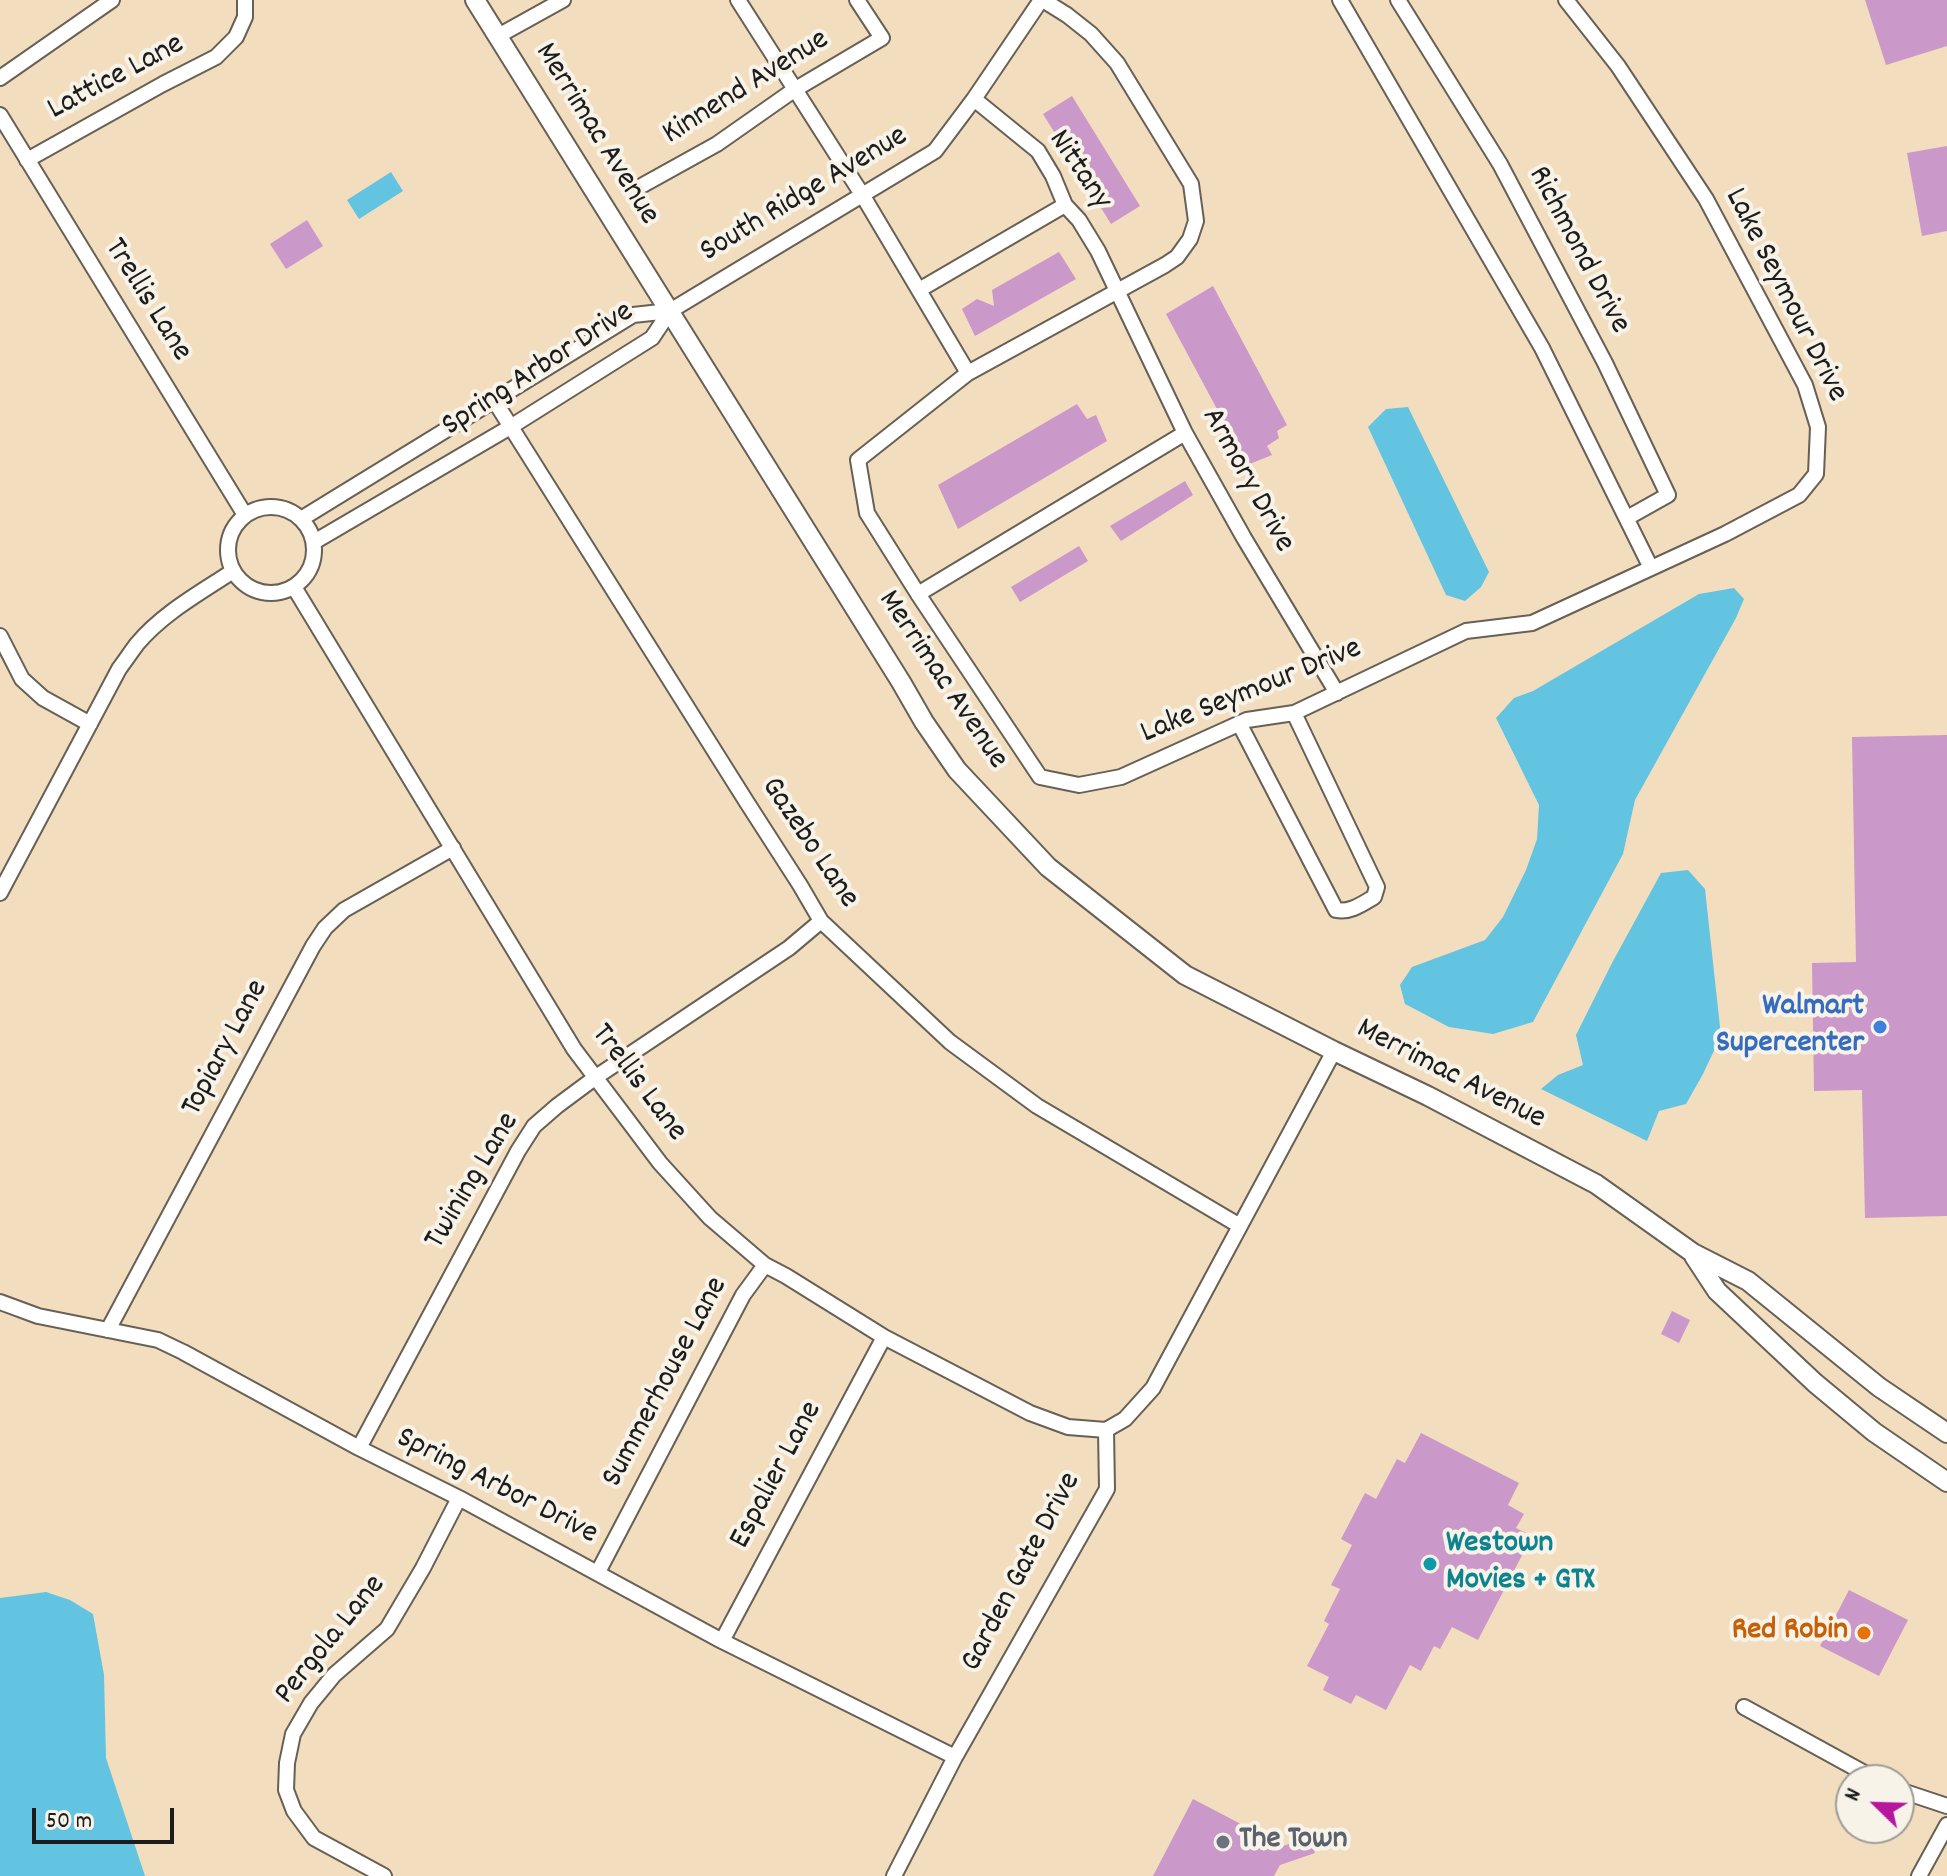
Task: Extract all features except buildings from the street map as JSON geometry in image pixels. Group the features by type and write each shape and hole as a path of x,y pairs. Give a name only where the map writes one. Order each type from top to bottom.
{"street":[{"name":"Lattice Lane","path":"0,78 112,0"},
{"name":"Lattice Lane","path":"27,160 216,57 236,37 245,17 245,0"},
{"name":"Merrimac Avenue","path":"475,0 924,722 957,770 1048,867 1185,975 1596,1184 1693,1253 1748,1281 1879,1387 1947,1433"},
{"path":"498,36 563,0"},
{"path":"738,0 863,196 968,373"},
{"name":"Kinnend Avenue","path":"643,185 717,144 794,90 882,38 857,0"},
{"name":"South Ridge Avenue","path":"670,311 935,151 1042,0"},
{"name":"Lake Seymour Drive","path":"1042,0 1091,34 1117,63 1191,184 1196,221 1190,239 1177,257 1165,265 968,373 858,460 867,513 1040,777 1079,785 1121,777 1247,720 1294,713 1466,631 1532,623 1725,534 1799,495 1816,474 1818,427 1805,385 1706,199 1618,66 1566,0"},
{"path":"1340,0 1542,348 1651,568"},
{"name":"Richmond Drive","path":"1398,0 1500,164 1605,363 1668,495 1627,518"},
{"name":"Nittany","path":"974,99 1038,151 1065,205 1079,220 1098,251 1117,290"},
{"name":"Trellis Lane","path":"0,115 245,515"},
{"path":"919,290 1065,205"},
{"name":"Armory Drive","path":"1117,290 1185,433 1337,693"},
{"name":"Spring Arbor Drive","path":"301,519 633,315 670,311"},
{"name":"Spring Arbor Drive","path":"314,542 512,426 652,338 670,311"},
{"name":"Gazebo Lane","path":"494,400 821,921 950,1042 1037,1106 1240,1226"},
{"path":"918,594 1185,433"},
{"path":"267,507 291,512 301,519 314,542 311,568 304,579 281,593 267,594 241,582 228,560 230,535 236,524 245,515 267,507"},
{"path":"0,893 119,669 159,623 233,571"},
{"name":"Trellis Lane","path":"294,587 574,1049 670,1174 710,1218 765,1265 884,1337 1030,1413 1068,1427 1106,1430"},
{"path":"0,636 22,679 43,698 90,724"},
{"path":"1239,723 1336,910 1343,912 1374,897 1377,887 1294,713"},
{"name":"Topiary Lane","path":"108,1330 325,928 344,910 453,848"},
{"name":"Twining Lane","path":"359,1448 534,1126 596,1077 789,948 821,921"},
{"path":"1106,1430 1125,1419 1153,1388 1334,1051"},
{"name":"Merrimac Avenue","path":"1693,1253 1717,1291 1815,1383 1874,1432 1947,1482"},
{"name":"Summerhouse Lane","path":"598,1572 743,1295 765,1265"},
{"name":"Spring Arbor Drive","path":"0,1302 38,1316 158,1340 598,1572 722,1641 955,1757"},
{"name":"Espalier Lane","path":"722,1641 884,1337"},
{"name":"Garden Gate Drive","path":"894,1876 955,1757 1107,1489 1106,1430"},
{"name":"Pergola Lane","path":"384,1876 314,1838 294,1811 286,1790 287,1763 293,1734 311,1703 334,1675 387,1629 459,1498"},
{"path":"1744,1707 1848,1764"},
{"path":"1915,1795 1947,1806"},
{"path":"1919,1876 1947,1825"}],"water":[{"path":"391,172 403,191 359,219 347,200"},
{"path":"1408,407 1489,572 1481,587 1465,601 1446,595 1368,427 1386,409"},
{"path":"1734,588 1744,599 1736,618 1635,800 1623,854 1533,1022 1493,1034 1449,1027 1405,1004 1400,985 1412,967 1485,940 1503,917 1537,839 1539,805 1496,718 1514,698 1533,691 1699,594"},
{"path":"1688,870 1705,889 1721,1036 1686,1104 1659,1111 1647,1141 1541,1089 1558,1075 1583,1065 1576,1035 1612,963 1661,873"},
{"path":"46,1592 70,1600 93,1614 104,1675 106,1758 145,1876 0,1876 0,1598"}],"place":[{"name":"Walmart Supercenter","path":"1880,1027"},
{"name":"Westown Movies + GTX","path":"1430,1564"},
{"name":"Red Robin","path":"1864,1633"},
{"name":"The Town","path":"1223,1842"}]}
